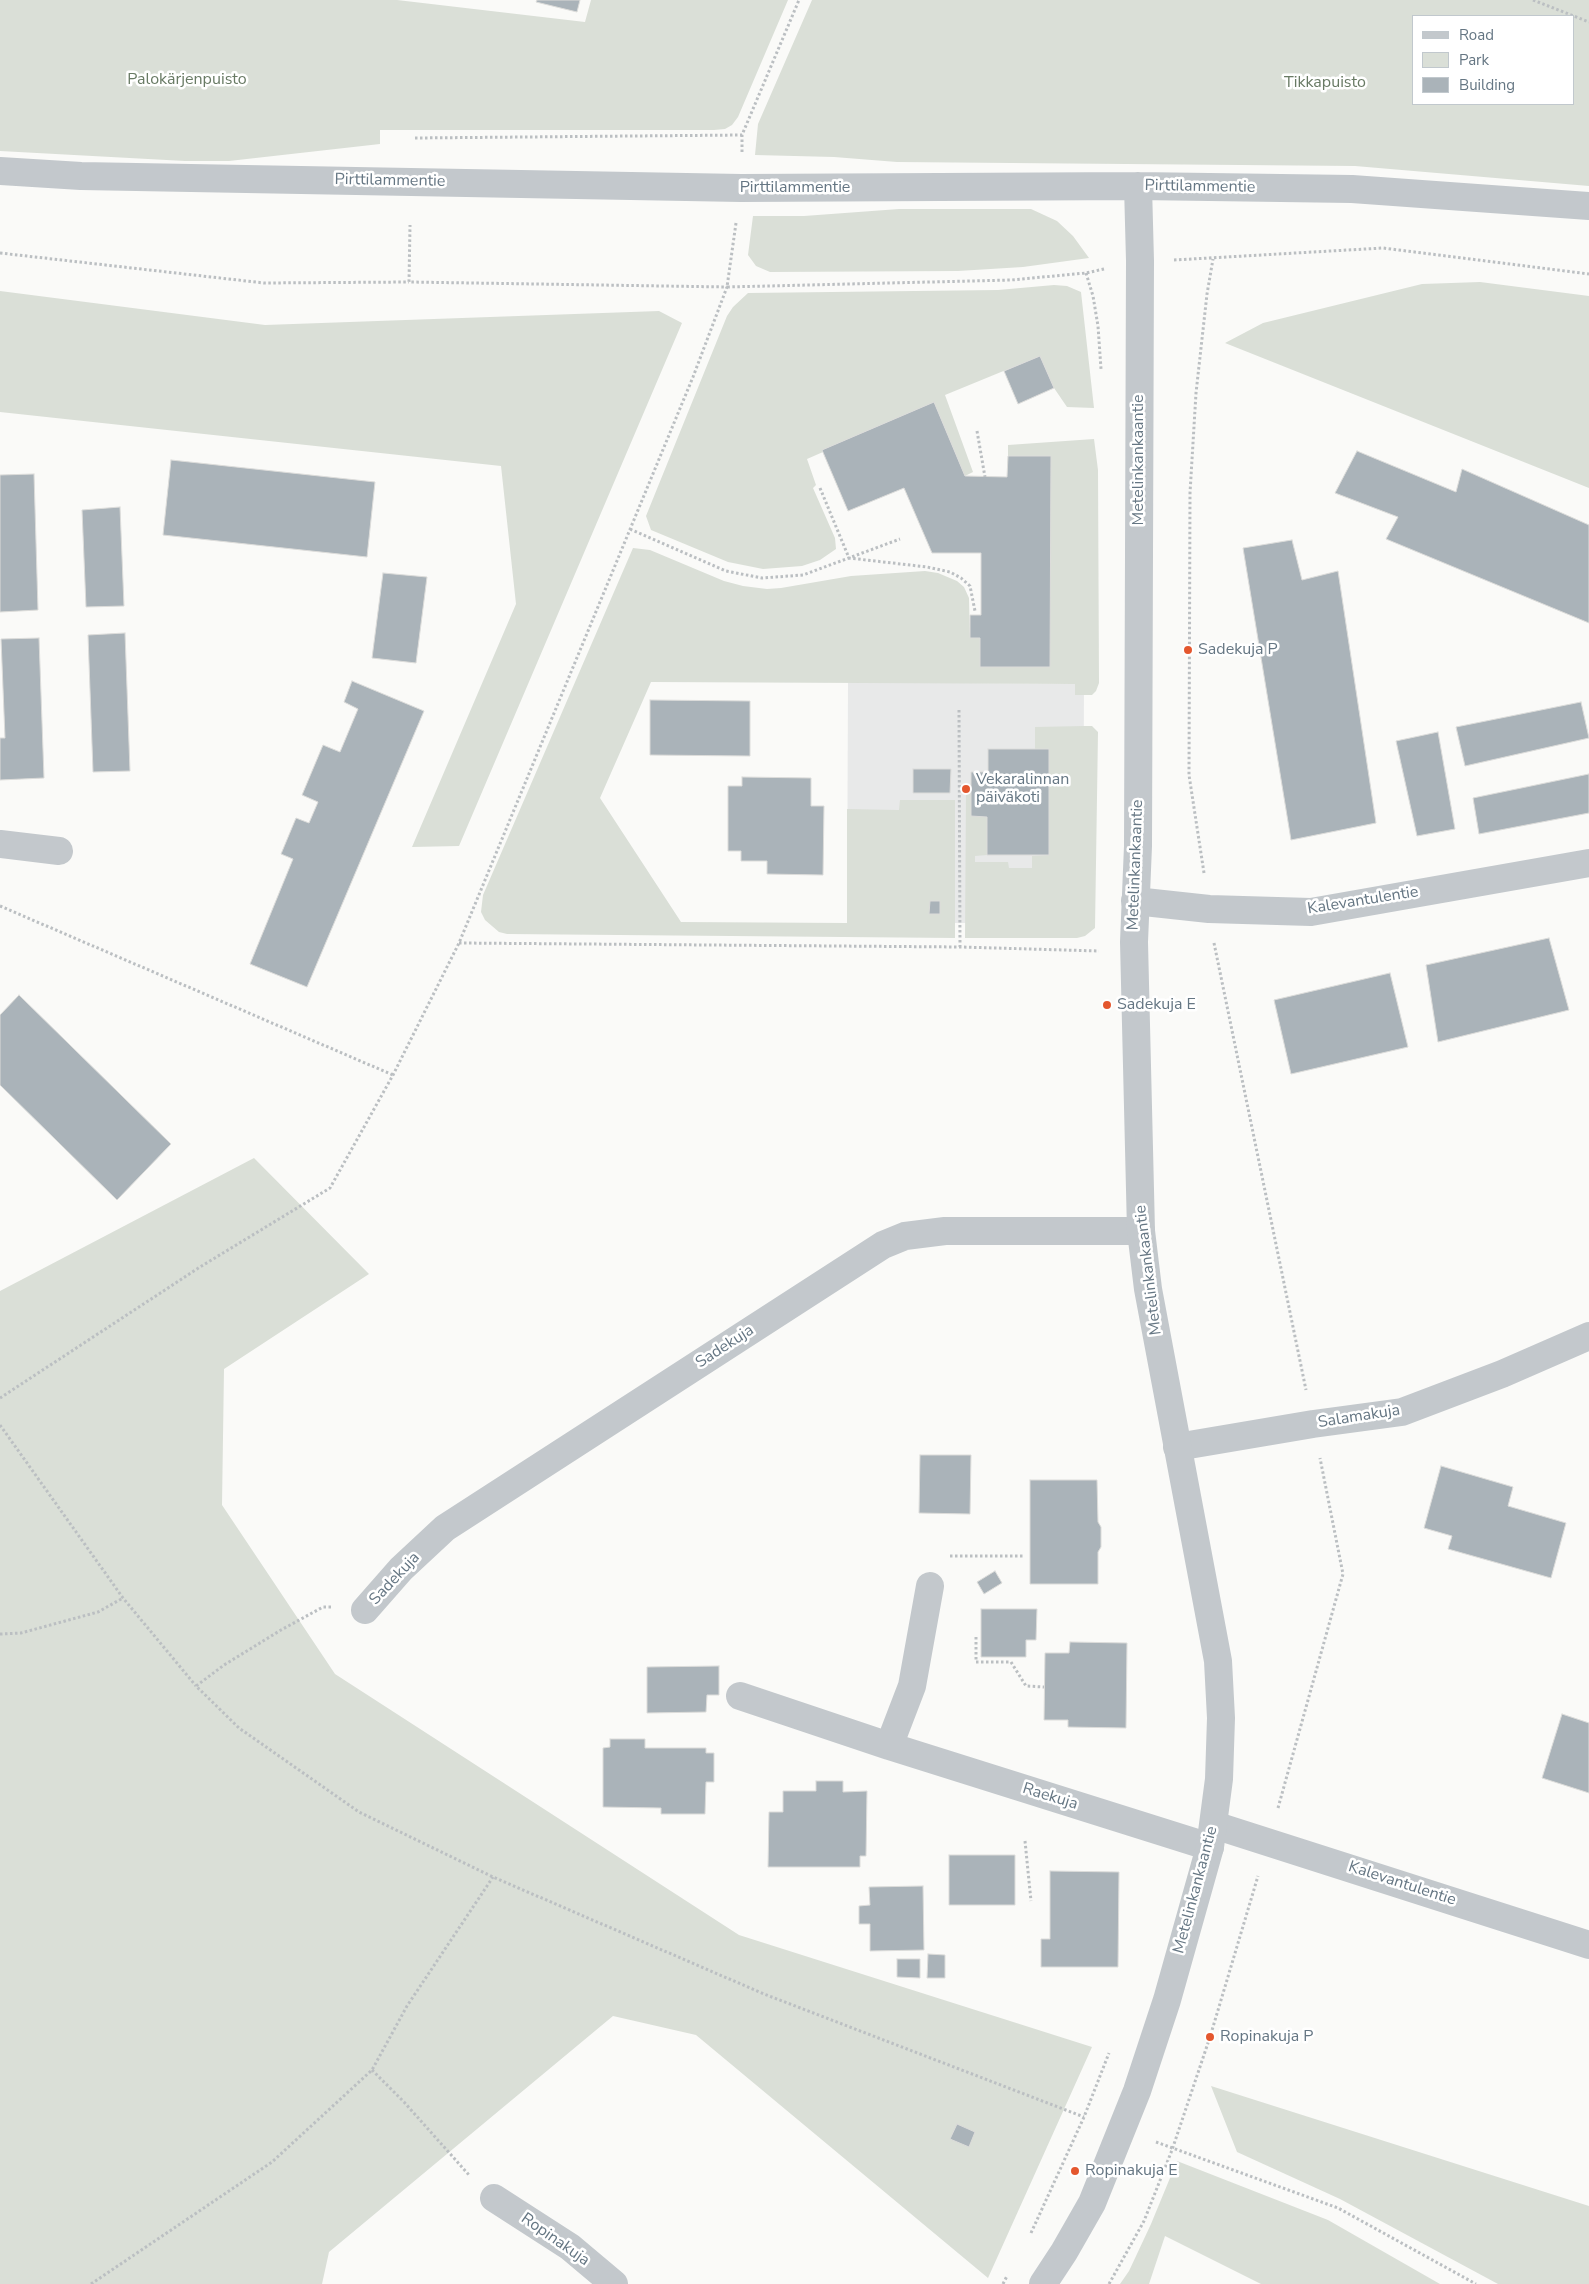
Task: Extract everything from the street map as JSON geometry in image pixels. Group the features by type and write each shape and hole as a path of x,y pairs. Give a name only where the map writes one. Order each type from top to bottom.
{"street":[{"name":"Pirttilammentie","path":"0,171 81,176 741,188 1138,186 1352,189 1589,206"},
{"name":"Metelinkankaantie","path":"1043,2284 1092,2203 1123,2128 1167,2000 1212,1836 1220,1753 1218,1661 1176,1447 1148,1289 1141,1231 1134,942 1138,818 1140,261 1138,186"},
{"path":"0,844 59,850"},
{"name":"Kalevantulentie","path":"1135,901 1209,909 1311,912 1589,863"},
{"name":"Sadekuja","path":"365,1610 401,1569 445,1528 884,1245 905,1236 945,1231 1141,1231"},
{"name":"Salamakuja","path":"1176,1447 1313,1424 1402,1412 1502,1374 1589,1336"},
{"path":"889,1746 912,1686 930,1586"},
{"name":"Raekuja","path":"740,1696 889,1746 1212,1836"},
{"name":"Kalevantulentie","path":"1212,1836 1269,1842 1589,1945"},
{"name":"Ropinakuja","path":"494,2198 570,2247 614,2284"}],"path":[{"path":"0,1398 200,1267 330,1188 393,1075 459,943 693,377 727,287 741,188 742,135 799,0"},
{"path":"1533,0 1571,15"},
{"path":"1574,16 1589,22"},
{"path":"415,138 742,135"},
{"path":"409,282 410,225"},
{"path":"0,253 264,283 409,282 727,287"},
{"path":"1108,2284 1144,2221 1172,2150 1210,2037 1269,1842 1343,1574 1214,942 1189,775 1190,493 1196,393 1207,294 1213,259"},
{"path":"977,431 985,476"},
{"path":"820,488 849,558"},
{"path":"630,529 726,571 762,578 803,575 900,539"},
{"path":"849,558 927,567 950,572 962,578 970,586 975,611"},
{"path":"959,710 960,947"},
{"path":"0,906 393,1075"},
{"path":"459,943 960,947 1108,951 1134,942"},
{"path":"0,1425 123,1598 196,1686 239,1728 359,1812 492,1877 764,1994 1084,2117 1123,2128 1172,2150 1338,2208 1476,2284"},
{"path":"947,1556 1024,1556"},
{"path":"0,1634 21,1633 98,1612 123,1598"},
{"path":"196,1686 224,1665 323,1607 365,1610"},
{"path":"976,1637 976,1662 1011,1662 1026,1686 1044,1686"},
{"path":"1025,1841 1031,1901"},
{"path":"91,2284 272,2162 372,2070 407,2006 492,1877"},
{"path":"372,2070 404,2102 462,2168 494,2198"}],"shaded area":[{"name":"Vekaralinnan päiväkoti","path":"848,682 1084,684 1083,923 847,923"}],"green space":[{"name":"Palokärjenpuisto","path":"0,0 397,0 585,22 591,0 788,0 738,117 732,125 725,129 380,130 380,144 229,161 185,161 0,151"},
{"name":"Tikkapuisto","path":"812,0 1589,0 1589,186 1355,166 897,162 834,157 755,155 758,124"},
{"path":"899,209 1031,209 1057,221 1073,236 1089,258 1023,267 958,271 770,272 756,266 748,255 753,216 804,216"},
{"path":"1480,282 1589,296 1589,488 1225,343 1263,323 1422,284"},
{"path":"1054,285 1067,286 1081,292 1094,408 1067,407 1054,388 1040,356 945,395 973,472 965,476 934,402 822,450 823,452 807,459 816,485 813,488 835,538 836,549 820,560 802,566 763,569 728,562 651,530 646,516 727,316 733,307 748,293 998,290"},
{"path":"0,291 265,325 659,311 682,323 459,846 412,847 516,604 501,466 0,412"},
{"path":"1094,439 1098,470 1099,683 1092,695 1075,695 1075,684 651,682 600,798 681,922 847,923 847,809 899,810 900,800 955,800 955,938 507,934 499,932 485,920 481,912 483,895 633,548 650,550 724,581 767,589 851,576 925,571 938,573 957,581 964,587 969,598 970,638 980,638 980,667 1049,667 1051,456 1008,456 1008,445"},
{"path":"1092,726 1098,732 1095,928 1085,936 1077,938 965,938 966,792 971,792 971,816 987,817 987,855 975,856 975,862 1008,862 1009,868 1032,868 1032,856 1049,855 1049,749 1035,749 1035,727"},
{"path":"254,1158 369,1274 224,1369 222,1505 335,1674 739,1935 1092,2047 988,2278 696,2035 613,2016 329,2252 322,2284 0,2284 0,1291"},
{"path":"1211,2086 1589,2206 1589,2284 1498,2284 1340,2199 1237,2152"},
{"path":"1177,2161 1328,2220 1440,2284 1261,2284 1165,2236 1149,2284 1120,2284 1129,2271 1151,2224"}],"building":[{"path":"537,0 580,0 577,12 536,2"},
{"path":"1040,356 1054,388 1018,404 1004,371"},
{"path":"934,402 965,476 1007,477 1008,456 1051,456 1050,667 980,667 980,638 970,638 970,615 981,615 981,553 932,553 904,488 848,511 822,450"},
{"path":"1357,451 1456,492 1462,469 1589,525 1589,623 1386,539 1398,517 1335,493"},
{"path":"171,460 375,482 367,557 163,535"},
{"path":"34,474 38,610 0,612 0,475"},
{"path":"120,507 124,606 86,607 82,510"},
{"path":"1292,540 1302,580 1338,571 1376,823 1291,840 1243,548"},
{"path":"383,573 427,577 416,663 372,658"},
{"path":"125,633 130,771 93,772 88,635"},
{"path":"39,638 44,778 0,780 0,738 5,738 1,639"},
{"path":"352,681 424,711 307,987 250,964 293,859 281,854 296,818 309,823 318,802 302,795 323,745 340,752 358,709 344,702"},
{"path":"650,700 750,701 750,756 650,755"},
{"path":"1581,702 1589,738 1465,766 1456,727"},
{"path":"1438,732 1455,829 1417,836 1396,741"},
{"path":"988,749 1049,749 1049,855 987,855 987,817 971,816 971,772 988,772"},
{"path":"913,769 951,769 950,793 913,793"},
{"path":"1589,774 1589,813 1479,834 1473,798"},
{"path":"742,777 811,778 811,806 824,806 823,875 767,874 767,861 741,861 741,851 728,851 728,786 742,786"},
{"path":"930,901 940,901 940,914 929,914"},
{"path":"1549,938 1569,1010 1438,1042 1426,965"},
{"path":"1390,973 1408,1047 1291,1074 1274,1000"},
{"path":"19,995 171,1144 117,1200 0,1085 0,1015"},
{"path":"920,1455 971,1455 970,1514 919,1513"},
{"path":"1441,1466 1513,1487 1508,1506 1566,1523 1551,1578 1448,1549 1452,1536 1424,1528"},
{"path":"1030,1480 1097,1480 1098,1522 1101,1527 1101,1547 1098,1552 1098,1584 1030,1584"},
{"path":"995,1571 1002,1583 984,1594 977,1582"},
{"path":"981,1609 1037,1609 1036,1640 1026,1640 1026,1657 981,1657"},
{"path":"1070,1642 1127,1643 1126,1728 1068,1727 1068,1720 1044,1720 1045,1653 1069,1653"},
{"path":"719,1666 719,1695 707,1695 706,1712 647,1713 647,1667"},
{"path":"1562,1714 1589,1723 1589,1793 1542,1778"},
{"path":"610,1739 645,1739 645,1748 706,1748 706,1753 714,1753 714,1782 706,1782 705,1814 661,1814 661,1808 603,1807 603,1748 610,1747"},
{"path":"816,1781 843,1781 843,1792 867,1791 866,1856 860,1856 860,1867 768,1867 769,1812 783,1812 783,1791 816,1791"},
{"path":"949,1855 1015,1855 1015,1905 949,1905"},
{"path":"1050,1871 1119,1872 1118,1967 1041,1967 1041,1939 1050,1939"},
{"path":"923,1886 924,1950 870,1951 870,1924 859,1924 859,1906 870,1905 869,1887"},
{"path":"928,1954 945,1955 945,1978 927,1978"},
{"path":"897,1959 920,1959 920,1978 897,1977"},
{"path":"957,2124 975,2132 969,2147 950,2139"}],"place":[{"name":"Sadekuja P","path":"1188,650"},
{"name":"Vekaralinnan päiväkoti","path":"966,789"},
{"name":"Sadekuja E","path":"1107,1005"},
{"name":"Ropinakuja P","path":"1210,2037"},
{"name":"Ropinakuja E","path":"1075,2171"}]}
